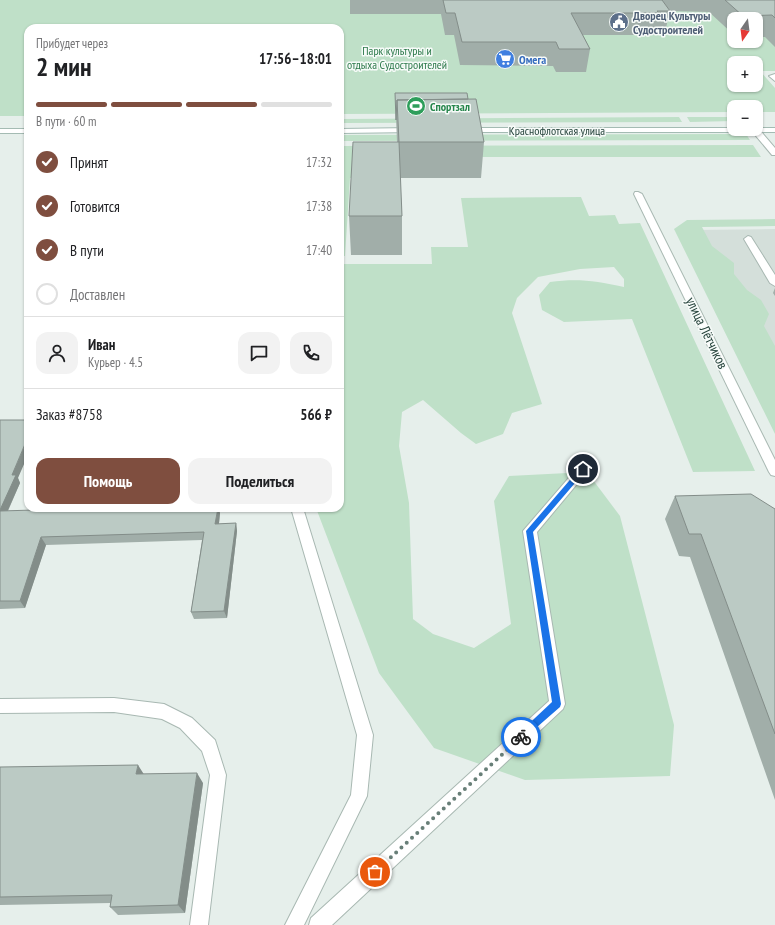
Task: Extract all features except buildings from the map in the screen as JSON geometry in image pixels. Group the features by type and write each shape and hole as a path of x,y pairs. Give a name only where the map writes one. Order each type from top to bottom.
{"street":[{"path":"775,76 772,76 775,79"},
{"path":"344,131 420,130"},
{"name":"Краснофлотская улица","path":"460,130 727,130"},
{"name":"Краснофлотская улица","path":"763,130 775,130"},
{"path":"0,131 24,131"},
{"path":"760,136 775,153"},
{"name":"улица Лётчиков","path":"638,194 775,472"},
{"path":"748,239 775,283"},
{"path":"318,925 557,704 530,531 583,469"},
{"path":"294,925 359,796 365,735 298,512"},
{"path":"0,706 114,705 164,712 186,723 209,746 218,775 199,925"}],"shaded area":[{"path":"775,229 775,372 694,230"}],"green space":[{"name":"Парк культуры и отдыха Судостроителей","path":"0,0 569,0 601,35 653,35 649,11 775,5 775,71 763,71 763,56 727,56 727,92 763,92 763,74 775,88 775,112 763,112 763,100 727,100 727,112 344,114 344,24 24,24 24,116 0,116"},
{"path":"679,117 682,122 344,123 344,119"},
{"path":"687,117 727,117 727,121 690,122"},
{"path":"727,134 727,136 747,136 750,140 344,141 344,135"},
{"path":"753,145 761,157 395,157 395,177 350,178 344,256 344,146"},
{"path":"581,197 589,216 615,215 619,224 640,223 755,471 693,472 632,319 564,322 542,310 539,295 550,282 569,280 587,281 624,287 624,279 614,267 580,269 538,277 517,298 512,313 542,404 512,413 503,434 476,444 423,400 402,412 399,446 409,503 413,619 433,634 474,648 511,624 494,501 509,476 587,472 620,516 674,725 670,776 525,780 434,748 379,673 318,512 344,512 344,264 432,264 431,247 468,247 461,198"},
{"path":"775,219 775,226 702,227 712,246 734,263 734,274 747,290 761,300 769,314 764,326 775,346 775,434 674,229 687,220"}],"way so far":[{"path":"375,872 521,737"}],"place":[{"name":"Дворец Культуры Судостроителей","path":"619,22"},
{"name":"Омега","path":"505,59"},
{"name":"Спортзал","path":"416,106"}],"route":[{"path":"521,737 557,704 530,531 583,469"}]}
